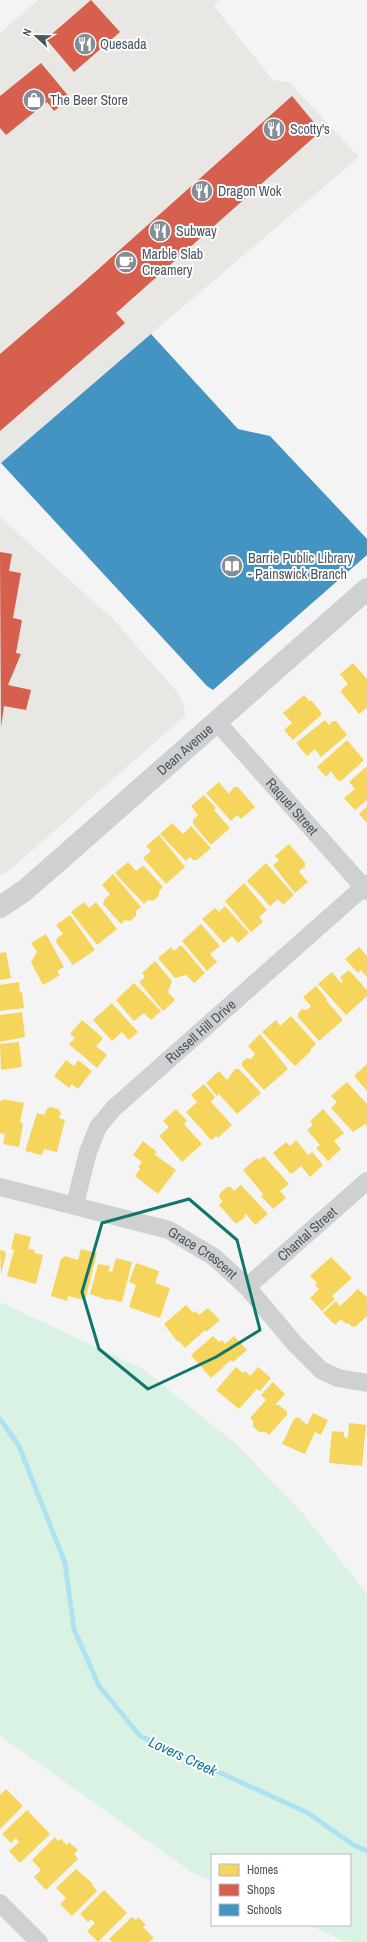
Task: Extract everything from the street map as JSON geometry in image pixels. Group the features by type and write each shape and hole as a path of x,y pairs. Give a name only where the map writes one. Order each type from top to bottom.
{"street":[{"name":"Dean Avenue","path":"0,907 24,891 367,589"},
{"name":"Raquel Street","path":"217,722 366,887"},
{"name":"Russell Hill Drive","path":"75,1204 88,1152 98,1127 114,1108 366,887"},
{"name":"Chantal Street","path":"247,1287 367,1181"},
{"name":"Grace Crescent","path":"0,1187 75,1204 169,1230 214,1257 247,1287 310,1360 321,1370 338,1378 367,1383"},
{"path":"0,1903 39,1942"}],"highlighted area":[{"path":"189,1199 237,1240 260,1330 216,1357 148,1389 99,1349 82,1292 102,1223"}],"shaded area":[{"path":"38,0 220,0 214,6 273,80 290,83 359,157 1,463 0,467 0,33"},
{"path":"0,517 115,621 177,692 184,705 185,716 12,868 0,876"}],"green space":[{"path":"0,1302 143,1369 237,1445 305,1516 367,1594 367,1942 346,1942 311,1926 351,1926 351,1854 211,1854 211,1881 193,1873 0,1736"}],"building: Homes":[{"path":"353,663 367,679 367,708 359,714 341,692 342,689 348,684 340,674"},
{"path":"304,695 309,701 312,701 322,714 293,740 284,730 292,723 283,713"},
{"path":"325,720 329,725 333,721 336,721 347,735 321,757 315,749 307,756 296,743"},
{"path":"347,740 364,760 341,781 337,780 331,771 326,777 317,767"},
{"path":"367,766 367,800 355,810 344,798 355,789 349,782"},
{"path":"219,782 229,794 234,787 238,787 255,807 241,819 237,815 231,821 206,793"},
{"path":"204,795 216,808 214,810 230,828 211,845 193,824 193,820 198,815 191,806"},
{"path":"367,806 367,823 359,814"},
{"path":"172,823 183,834 191,826 211,848 197,860 193,860 190,857 186,861 160,834"},
{"path":"159,835 185,867 166,884 143,858 151,851 146,846"},
{"path":"289,844 305,863 305,867 300,870 300,873 308,882 295,893 273,865 279,860 275,856"},
{"path":"128,862 136,871 142,866 145,867 163,887 159,891 159,895 153,901 148,900 144,904 115,873"},
{"path":"266,863 294,895 283,905 278,899 270,906 247,881"},
{"path":"113,874 141,907 136,911 136,916 130,921 125,920 121,924 103,904 104,900 110,894 102,885"},
{"path":"244,883 267,910 259,917 263,922 251,932 225,901"},
{"path":"84,902 89,908 96,902 117,929 97,945 71,912"},
{"path":"225,906 249,933 238,943 232,936 224,943 202,919 215,908 219,912"},
{"path":"70,915 95,950 73,965 56,942 57,938 63,934 56,925"},
{"path":"201,924 220,946 210,954 217,962 207,971 182,941"},
{"path":"46,934 64,967 57,971 60,975 43,985 31,962 37,952 31,943"},
{"path":"181,945 205,973 194,983 186,975 175,978 158,958 171,947 174,951"},
{"path":"359,947 367,956 367,977 361,970 358,973 345,959"},
{"path":"6,952 11,978 0,980 0,953"},
{"path":"155,961 172,981 168,992 175,1000 163,1011 139,982 145,977 142,973"},
{"path":"349,970 367,990 367,996 346,1015 318,984 332,972 341,983 343,981 340,977"},
{"path":"19,982 24,1008 0,1011 0,985"},
{"path":"134,983 161,1011 151,1020 144,1013 134,1021 116,1000"},
{"path":"316,986 343,1020 319,1041 298,1017 298,1013 302,1009 307,1010 311,1006 303,997"},
{"path":"112,1003 138,1032 129,1040 122,1032 112,1041 93,1020"},
{"path":"22,1012 25,1037 0,1042 0,1015"},
{"path":"291,1016 316,1044 310,1050 311,1051 295,1066 262,1032 276,1020 280,1026"},
{"path":"82,1020 102,1037 102,1040 96,1046 107,1055 97,1068 69,1044 75,1038 70,1034"},
{"path":"260,1034 288,1069 264,1090 242,1066 242,1062 247,1058 251,1059 255,1054 248,1046"},
{"path":"19,1042 22,1067 1,1070 0,1044"},
{"path":"66,1060 74,1066 78,1060 92,1071 78,1089 72,1084 69,1088 54,1076"},
{"path":"367,1064 367,1091 354,1076"},
{"path":"235,1069 239,1069 261,1093 237,1114 219,1094 217,1096 206,1083 219,1071 227,1080"},
{"path":"347,1082 367,1104 367,1127 365,1124 353,1132 331,1108 337,1102 331,1096"},
{"path":"204,1084 215,1097 211,1102 232,1125 218,1138 216,1136 211,1140 186,1112 197,1102 191,1095"},
{"path":"3,1099 24,1103 20,1122 23,1124 19,1147 3,1144 5,1134 0,1133 0,1100 3,1101"},
{"path":"50,1107 58,1109 61,1113 59,1118 65,1120 57,1152 44,1149 42,1155 25,1151 37,1113 45,1115 46,1110"},
{"path":"176,1109 187,1121 184,1124 202,1144 182,1162 159,1136 169,1127 163,1121"},
{"path":"323,1109 344,1133 334,1141 341,1149 328,1161 316,1148 320,1145 307,1130 313,1125 310,1121"},
{"path":"296,1140 308,1155 312,1152 323,1165 310,1177 301,1166 293,1173 290,1173 273,1153 286,1142 290,1146"},
{"path":"143,1141 157,1152 154,1154 176,1170 158,1194 135,1176 140,1169 138,1167 142,1162 133,1155"},
{"path":"264,1156 289,1184 280,1191 286,1198 273,1209 261,1196 263,1194 243,1170 257,1158 259,1160"},
{"path":"241,1185 268,1214 255,1225 246,1214 244,1215 245,1217 236,1224 219,1205 223,1201 219,1197 220,1193 227,1187 231,1187 234,1191"},
{"path":"15,1233 31,1237 28,1249 35,1250 34,1253 43,1255 36,1284 7,1276 14,1250 11,1249"},
{"path":"81,1249 97,1253 85,1300 68,1296 67,1301 51,1296 61,1259 65,1256 78,1260"},
{"path":"0,1250 4,1251 6,1254 1,1274"},
{"path":"331,1257 352,1278 332,1296 335,1299 322,1311 310,1298 319,1289 315,1285 317,1283 310,1276"},
{"path":"116,1258 132,1262 122,1302 109,1299 107,1300 90,1294 98,1264 110,1266 108,1271 112,1272"},
{"path":"136,1263 159,1271 155,1283 170,1288 160,1318 129,1307 136,1285 129,1282"},
{"path":"358,1289 367,1297 367,1316 355,1327 348,1323 346,1324 341,1319 335,1325 323,1313 336,1301 340,1306"},
{"path":"186,1305 193,1313 195,1311 199,1315 208,1308 220,1320 206,1332 205,1330 185,1348 179,1341 177,1341 164,1324"},
{"path":"213,1336 219,1342 222,1340 225,1344 234,1336 247,1350 233,1362 231,1360 211,1378 191,1355"},
{"path":"236,1367 243,1373 245,1371 250,1376 258,1367 271,1378 260,1391 257,1389 239,1409 216,1390"},
{"path":"273,1382 285,1394 275,1405 279,1405 287,1412 287,1415 269,1435 266,1432 259,1432 253,1427 253,1421 250,1418 266,1400 261,1395"},
{"path":"313,1413 328,1420 321,1435 315,1432 305,1454 282,1444 294,1419 298,1417 307,1425"},
{"path":"349,1423 366,1425 362,1466 329,1463 332,1431 344,1432 344,1437 348,1438"},
{"path":"6,1789 23,1806 0,1829 0,1795"},
{"path":"27,1810 50,1834 20,1863 9,1851 19,1842 16,1838 11,1843 2,1834"},
{"path":"55,1837 58,1841 61,1839 67,1845 69,1842 78,1850 74,1854 78,1859 46,1890 34,1877 41,1870 32,1860"},
{"path":"76,1869 93,1884 92,1885 97,1891 72,1916 60,1904 66,1898 56,1888"},
{"path":"104,1890 127,1913 98,1942 87,1931 95,1923 91,1919 88,1922 80,1914"},
{"path":"132,1917 136,1920 138,1917 146,1925 143,1927 154,1938 149,1942 112,1942 109,1939"}],"building: Shops":[{"path":"91,0 120,32 74,72 46,39"},
{"name":"The Beer Store","path":"41,63 70,98 54,111 47,102 6,135 0,128 0,96"},
{"path":"292,96 321,131 116,313 125,323 0,431 0,354 85,281"},
{"path":"0,552 12,554 9,571 21,573 13,618 22,620 16,653 21,654 8,685 31,690 26,710 4,706 1,727"}],"building: Schools":[{"name":"Barrie Public Library - Painswick Branch","path":"151,334 238,429 270,436 367,539 367,555 213,690 207,686 1,463"}],"waterway":[{"name":"Lovers Creek","path":"0,1419 19,1446 65,1563 74,1629 99,1686 140,1736 308,1813 352,1844 367,1851"}],"place":[{"name":"Quesada","path":"85,44"},
{"name":"The Beer Store","path":"34,100"},
{"name":"Scotty's","path":"274,129"},
{"name":"Dragon Wok","path":"202,191"},
{"name":"Subway","path":"160,231"},
{"name":"Marble Slab Creamery","path":"126,262"},
{"name":"Barrie Public Library - Painswick Branch","path":"232,566"}]}
